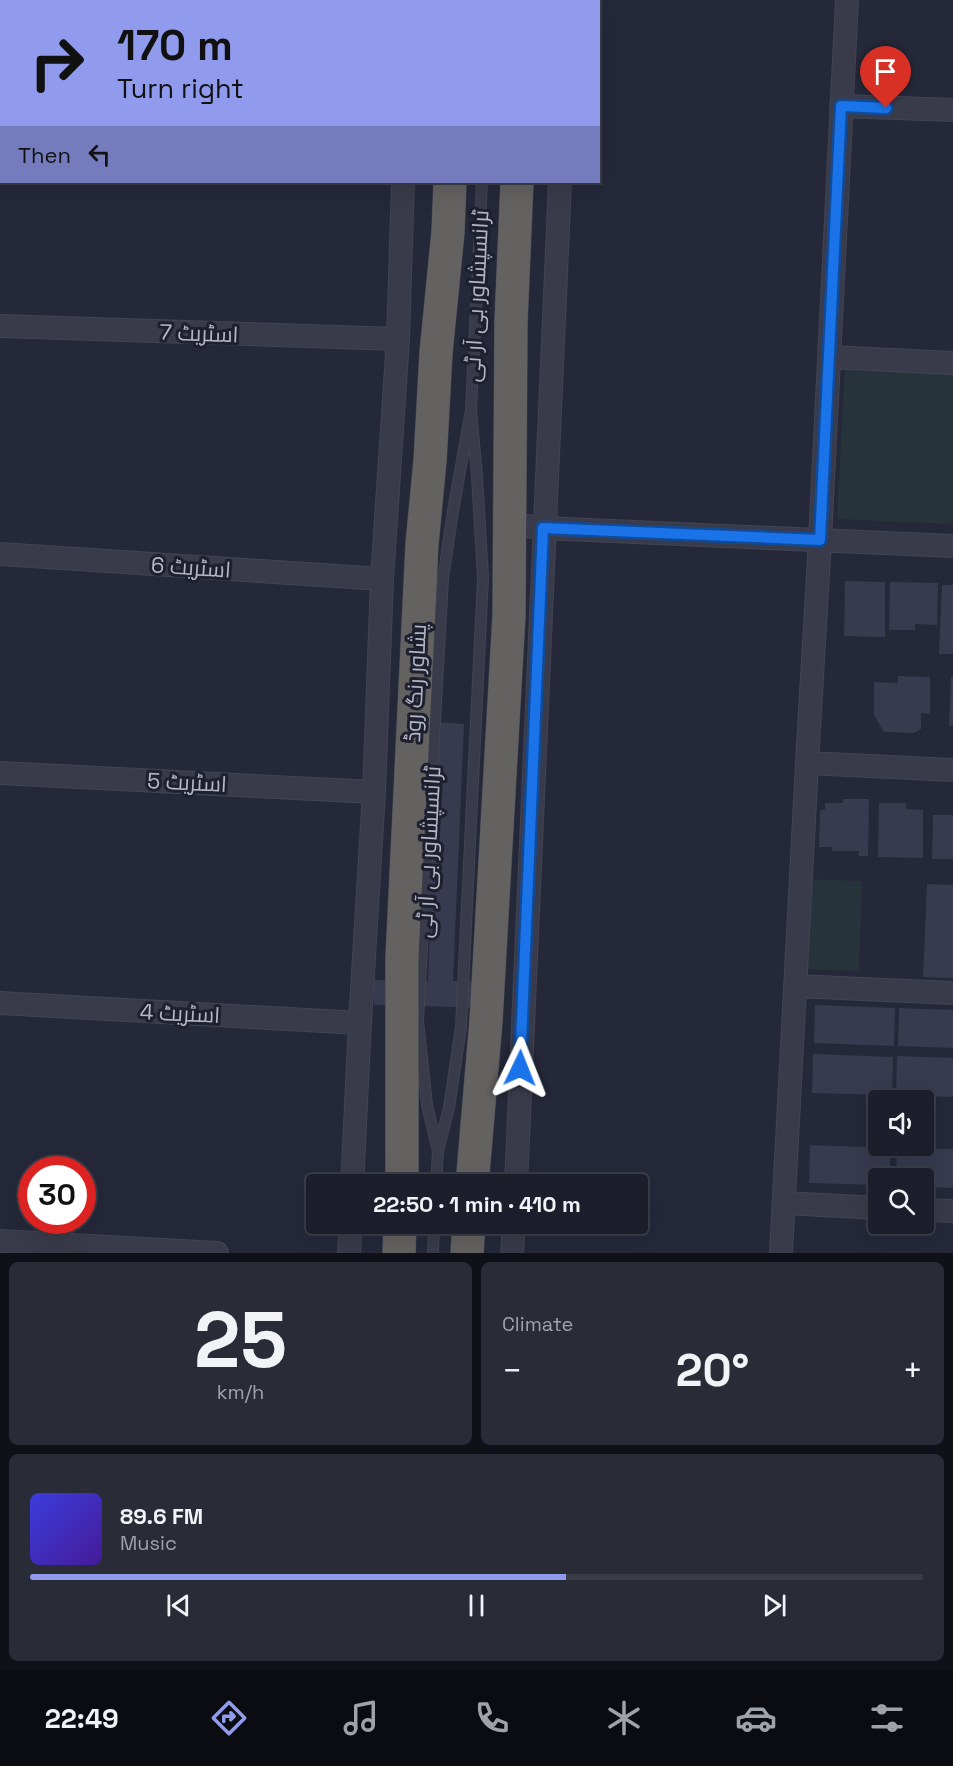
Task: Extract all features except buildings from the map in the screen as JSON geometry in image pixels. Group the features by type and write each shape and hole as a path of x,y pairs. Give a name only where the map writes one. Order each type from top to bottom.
{"highway":[{"name":"پشاور رنگ روڈ","path":"402,1174 402,958 422,544 448,232 450,183"},
{"path":"473,1174 486,1021 508,627 511,322 517,183"},
{"path":"399,1253 400,1234"},
{"path":"467,1253 468,1234"}],"street":[{"path":"782,1253 847,0"},
{"path":"841,106 953,111"},
{"path":"353,1174 374,792 382,579 398,339 403,183"},
{"path":"516,1174 543,528 560,183"},
{"name":"اسٹریٹ 7","path":"0,326 398,339"},
{"path":"830,357 953,363"},
{"path":"509,524 543,528 953,546"},
{"name":"اسٹریٹ 6","path":"0,554 382,579"},
{"path":"807,763 953,770"},
{"name":"اسٹریٹ 5","path":"0,773 374,792"},
{"path":"795,986 953,993"},
{"name":"اسٹریٹ 4","path":"0,1003 360,1023"},
{"path":"784,1203 868,1207"},
{"path":"934,1210 953,1211"},
{"path":"350,1253 351,1234"},
{"path":"512,1253 513,1234"},
{"path":"0,1241 217,1253"}],"lane":[{"name":"ٹرانسپشاور بی آر ٹی","path":"438,1151 427,1106 418,1021 444,579 453,511 471,410 482,183"},
{"name":"ٹرانسپشاور بی آر ٹی","path":"437,1174 438,1151 449,1108 461,1027 483,578 471,410"},
{"path":"433,1253 434,1234"}],"shaded area":[{"path":"845,365 953,370 953,524 837,519"},
{"path":"807,879 862,881 859,971 804,969"}],"route":[{"path":"520,1068 543,528 820,540 841,106 886,108"}]}
